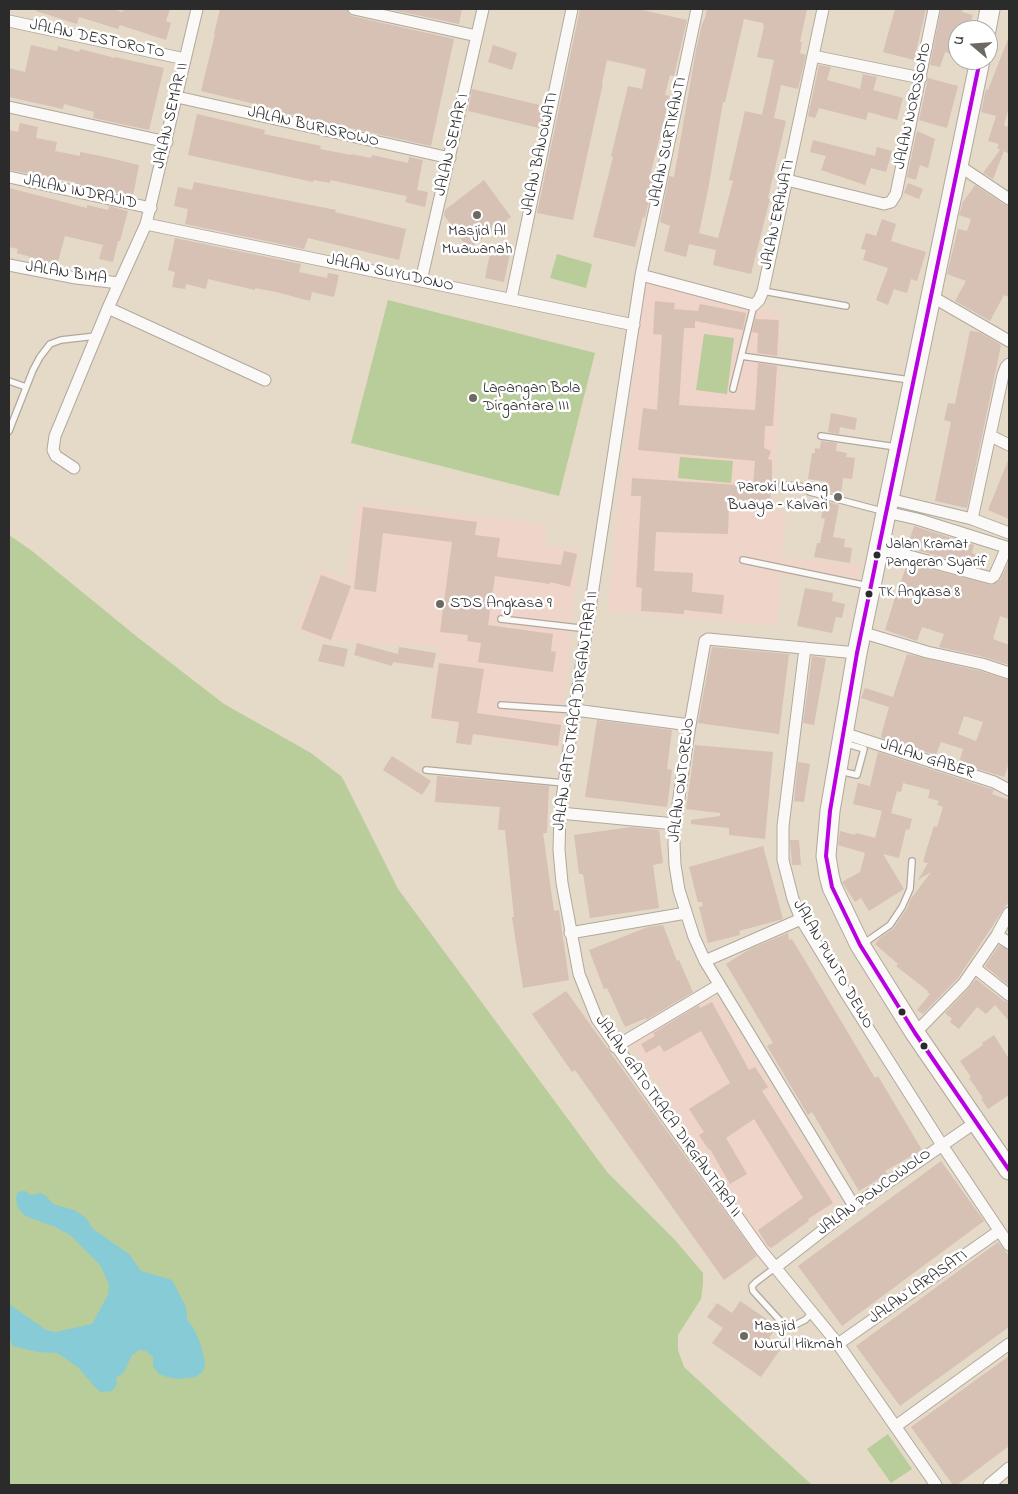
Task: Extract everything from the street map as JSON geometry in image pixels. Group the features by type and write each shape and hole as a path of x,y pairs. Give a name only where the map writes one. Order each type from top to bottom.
{"main road":[{"path":"978,70 856,653 830,810 826,856 828,875 860,946 915,1033 1009,1170"}],"street":[{"name":"JALAN SEMAR II","path":"146,224 167,142 197,9"},
{"path":"354,9 477,36"},
{"name":"JALAN SEMAR I","path":"421,281 483,9"},
{"name":"JALAN BANOWATI","path":"510,299 572,9"},
{"name":"JALAN SURTIKANTI","path":"641,275 697,9"},
{"name":"JALAN ERAWATI","path":"754,305 759,300 762,291 823,9"},
{"name":"JALAN NOROSOMO","path":"787,180 884,204 891,202 896,194 934,9"},
{"name":"JALAN DESTOROTO","path":"9,21 185,60"},
{"path":"813,56 921,78"},
{"name":"JALAN BURISROWO","path":"176,97 450,158"},
{"path":"9,106 167,142"},
{"path":"958,165 1009,198"},
{"name":"JALAN INDRAJID","path":"9,177 151,208"},
{"name":"JALAN SUYUDONO","path":"146,224 634,325"},
{"name":"JALAN BIMA","path":"9,265 76,278 119,283 146,224"},
{"path":"641,275 754,305"},
{"name":"JALAN GATOTKACA DIRGANTARA II","path":"641,275 560,813 559,850 562,883 579,974 596,1019 615,1047 761,1250 814,1312 838,1344 936,1485"},
{"path":"74,468 56,456 53,444 119,283"},
{"path":"931,296 1009,341"},
{"path":"108,308 265,380"},
{"path":"972,519 1003,376 1009,364"},
{"path":"991,436 1009,445"},
{"path":"887,505 972,519 1009,533"},
{"path":"879,548 991,578 998,570 1008,548 917,518 887,505"},
{"path":"861,632 927,652 982,664 1009,673"},
{"name":"JALAN ONTOREJO","path":"854,1206 719,985 694,938 679,890 675,865 675,824 690,725 706,640 856,653"},
{"name":"JALAN PUNTO DEWO","path":"805,648 782,843 786,877 793,899 802,919 942,1145 1009,1244"},
{"path":"575,710 690,725"},
{"name":"JALAN GABER","path":"842,737 994,782 1009,790"},
{"path":"560,813 675,824"},
{"path":"570,933 686,913"},
{"path":"915,1033 964,983 997,936 1009,913"},
{"path":"705,961 802,919"},
{"path":"997,936 1009,943"},
{"path":"975,968 1009,995"},
{"path":"615,1047 719,985"},
{"name":"JALAN PONCOWOLO","path":"776,1268 854,1206 976,1122"},
{"name":"JALAN LARASATI","path":"838,1344 999,1231"},
{"path":"896,1426 1009,1344"},
{"path":"989,1485 1009,1468"}],"lane":[{"path":"762,291 846,306"},
{"path":"733,389 754,305"},
{"path":"9,431 36,363 50,344 61,340 96,336"},
{"path":"742,356 913,380"},
{"path":"9,381 26,387"},
{"path":"821,436 899,447"},
{"path":"810,492 887,505"},
{"path":"742,560 870,587"},
{"path":"501,619 588,629"},
{"path":"502,705 575,710"},
{"path":"426,770 564,783"},
{"path":"860,946 890,924 902,907 910,889 912,861"},
{"path":"776,1268 752,1286 753,1291 784,1324 790,1326 797,1324 814,1312"}],"shaded area":[{"path":"646,277 782,314 774,510 786,511 782,558 860,565 859,581 782,574 777,626 608,611 618,496"},
{"name":"SDS Angkasa 9","path":"357,503 547,524 545,546 579,549 560,749 474,735 472,746 455,743 457,724 429,721 437,661 440,659 439,646 332,641 317,639 296,629 320,568 347,578"},
{"path":"714,992 840,1201 766,1252 629,1040"}],"green space":[{"path":"557,254 592,264 586,288 550,278"},
{"name":"Lapangan Bola Dirgantara III","path":"388,300 595,353 559,496 351,443"},
{"path":"704,334 734,338 727,394 696,390"},
{"path":"680,457 733,461 731,483 678,478"},
{"path":"9,535 32,551 136,636 224,704 311,753 342,777 398,889 607,1172 675,1240 703,1273 701,1299 678,1335 678,1350 684,1367 812,1485 9,1485"},
{"path":"888,1434 912,1469 891,1483 867,1449"}],"water":[{"path":"25,1191 31,1195 41,1193 53,1204 74,1210 86,1218 93,1229 129,1254 141,1271 172,1280 186,1307 187,1319 201,1345 205,1363 203,1372 195,1377 180,1379 167,1377 159,1374 153,1366 153,1357 146,1351 139,1350 132,1355 124,1372 116,1378 117,1384 112,1391 101,1392 78,1367 57,1353 38,1352 12,1346 9,1332 9,1304 46,1330 56,1332 92,1324 108,1295 109,1284 100,1265 70,1235 53,1226 25,1216 18,1208 16,1197 18,1192"}],"building":[{"path":"36,9 112,9 123,12 123,9 170,9 166,21 171,23 166,40 120,25 118,29 79,17 77,24 36,11"},
{"path":"220,9 347,9 352,16 454,39 431,146 278,112 279,110 201,91"},
{"path":"388,9 462,9 459,24"},
{"path":"580,9 638,9 687,20 674,76 670,75 665,95 670,96 651,172 655,173 645,218 643,217 635,247 593,237 628,86 642,89 646,69 607,60 573,220 537,213"},
{"path":"707,9 807,9 800,42 802,42 800,53 806,55 798,89 781,85 774,118 786,121 768,198 770,199 751,274 713,265 716,250 689,244 686,257 664,251 670,226 660,222 669,176 674,177 696,50","holes":["744,19 763,23 764,26 757,57 774,60 762,115 745,111 729,180 733,181 718,238 699,233 723,102 725,102"]},
{"path":"895,9 926,9 914,60 883,52"},
{"path":"941,9 963,9 962,12 973,15 971,20 948,20 948,53 945,52 940,67 930,65"},
{"path":"1008,39 1009,107 1004,125 1007,127 1009,122 1009,154 1004,151 993,179 983,173 1000,150 997,148 999,144 988,141 996,116 981,112 986,89 988,90 996,70 998,70 998,64"},
{"path":"31,45 57,51 58,46 79,52 80,49 164,68 149,130 93,118 94,112 64,104 63,109 9,97 9,68 25,72"},
{"path":"493,45 517,53 512,70 488,62"},
{"path":"819,65 831,67 827,80 860,89 863,74 877,77 873,90 903,98 897,120 868,112 866,120 819,108 815,118 808,116"},
{"path":"928,78 958,86 947,128 919,120"},
{"path":"472,89 544,106 539,128 468,111"},
{"path":"197,114 265,130 264,134 321,146 320,149 371,158 372,155 408,163 409,157 423,160 417,190 428,192 425,207 405,202 407,196 330,180 330,183 314,180 313,182 188,155"},
{"path":"20,123 38,127 36,138 57,142 55,151 80,156 80,152 139,165 133,196 112,192 113,190 93,186 92,188 74,182 9,170 9,130 18,132"},
{"path":"917,131 935,139 928,168 920,165 916,180 907,177"},
{"path":"813,140 875,156 877,147 892,151 886,172 871,168 865,185 821,170 826,156 810,152"},
{"name":"Masjid Al Muawanah","path":"484,180 511,217 468,249 444,215 445,210"},
{"path":"194,182 336,210 335,212 406,229 399,260 308,238 304,249 185,224 188,209 174,206 178,187 192,190"},
{"path":"908,183 923,189 919,199 904,193"},
{"path":"975,185 1009,206 1009,297 1004,295 990,321 955,301 966,281 947,274 958,229 967,231 971,219 959,215 963,202"},
{"path":"9,188 87,208 87,205 108,210 109,206 128,211 113,262 99,259 103,245 65,236 57,265 17,253 18,249 9,247"},
{"path":"882,219 896,224 891,241 926,252 917,281 911,279 907,293 894,289 888,305 876,300 888,268 863,260 866,250 861,249 866,233 876,236"},
{"path":"175,238 301,264 299,272 327,278 328,273 339,275 334,297 312,292 310,301 276,292 255,288 255,290 208,279 206,289 186,284 185,289 172,287 175,272 168,270"},
{"path":"492,244 511,248 504,282 485,278"},
{"path":"655,301 675,303 674,309 698,311 700,304 746,313 743,330 695,321 695,328 684,328 679,405 755,410 758,363 777,366 773,426 765,426 764,448 771,451 768,459 772,460 772,480 803,482 802,493 771,491 770,508 729,505 728,534 656,532 654,571 693,573 692,592 724,595 722,614 684,610 684,614 641,611 642,588 636,587 641,496 631,496 632,478 753,486 755,461 638,450 643,408 657,410 662,335 653,334"},
{"path":"755,319 779,320 777,356 757,353 758,333 752,332"},
{"path":"970,331 979,332 1001,345 967,508 935,501 951,422 944,420 948,403 955,404"},
{"path":"831,413 857,418 855,430 840,427 839,434 828,432"},
{"path":"821,441 837,443 836,451 847,453 846,457 855,458 852,479 843,478 841,495 826,491 828,482 808,479 812,453 815,453 815,448 820,449"},
{"path":"1009,458 1009,519 988,510"},
{"path":"824,501 839,505 833,537 845,539 844,547 852,548 850,563 814,557 817,543 820,543 825,519 821,518"},
{"path":"363,507 477,522 475,535 500,538 497,557 561,565 564,551 577,554 570,587 550,582 550,584 495,576 488,625 553,634 551,651 556,652 553,672 478,662 481,643 467,641 468,635 440,632 452,542 383,533 376,592 354,589"},
{"path":"914,526 974,545 972,553 984,558 980,567 901,546 903,540 909,541"},
{"path":"1009,561 1009,619 1000,616 993,639 1009,645 1009,665 984,657 939,647 944,634 922,627 917,641 885,630 907,563 992,585 1000,580"},
{"path":"321,575 351,586 331,640 301,629"},
{"path":"805,588 833,593 832,601 845,604 842,618 836,617 832,633 797,626"},
{"path":"357,643 398,654 399,647 436,653 433,668 393,662 392,666 354,655"},
{"path":"323,644 348,649 344,667 318,661"},
{"path":"712,647 789,654 779,734 698,723"},
{"path":"907,654 980,671 1009,680 1009,763 1004,777 959,763 963,749 941,742 936,755 882,738 889,707 861,698 865,688 893,697","holes":["964,716 983,722 976,741 958,734"]},
{"path":"812,656 826,658 814,725 803,723"},
{"path":"439,663 484,669 477,713 561,725 558,746 473,734 471,745 456,743 459,722 431,718"},
{"path":"597,720 672,730 667,769 672,770 667,807 585,797"},
{"path":"695,745 773,752 765,839 729,835 729,828 691,824 691,820 720,816 720,813 686,809"},
{"path":"878,752 994,790 992,794 1009,800 1009,901 958,978 923,1014 917,1010 930,994 928,991 896,966 898,964 875,944 894,928 908,907 910,900 931,872 918,880 928,863 923,862 934,826 937,827 943,807 937,805 939,801 928,798 930,790 903,783 901,792 897,791 891,813 912,819 909,830 906,829 899,858 883,854 904,889 869,911 861,898 855,902 842,882 860,872 865,853 838,845 840,831 875,838 882,811 853,804 858,783 870,786"},
{"path":"392,756 431,781 422,795 383,770"},
{"path":"798,762 810,764 804,802 794,801"},
{"path":"437,776 549,786 547,833 543,833 554,911 559,910 569,980 523,988 512,917 514,917 505,830 498,830 500,807 435,802"},
{"path":"631,827 659,830 663,863 653,865 659,908 590,918 583,874 579,874 574,835"},
{"path":"790,840 799,840 801,865 792,865"},
{"path":"763,846 783,919 739,931 740,935 708,943 699,907 703,906 702,902 698,902 689,867"},
{"path":"663,925 677,961 679,960 693,992 646,1020 646,1018 625,1027 607,988 604,989 589,950 648,927"},
{"path":"788,933 789,940 792,939 875,1078 878,1076 922,1150 885,1171 887,1174 859,1191 812,1112 808,1115 767,1046 773,1043 726,964 750,949"},
{"path":"999,945 1009,950 1009,986 985,966"},
{"path":"976,979 1004,1001 1009,1002 1009,1021 995,1005 986,1014 977,1007 959,1029 950,1022 952,1019 945,1013"},
{"path":"566,991 757,1256 724,1280 575,1070 572,1072 532,1014"},
{"path":"712,1002 749,1070 755,1067 768,1087 762,1091 833,1203 808,1219 809,1221 771,1248 758,1230 803,1198 754,1119 726,1138 747,1174 730,1184 710,1149 699,1135 704,1132 689,1109 730,1083 701,1031 664,1052 660,1045 646,1053 641,1044 655,1036 653,1033 699,1005 700,1008"},
{"path":"994,1035 1009,1059 1009,1095 988,1109 960,1061"},
{"path":"941,1161 984,1221 842,1326 798,1266"},
{"path":"998,1242 1009,1256 1009,1327 900,1406 856,1346"},
{"name":"Masjid Nurul Hikmah","path":"740,1301 777,1326 769,1338 782,1347 761,1377 712,1343 723,1328 707,1317 717,1303 732,1313"},
{"path":"1009,1356 1009,1446 957,1485 953,1485 911,1427"}],"transit line":[{"path":"978,70 857,653 830,811 826,856 832,887 860,945 915,1033 1009,1170"}],"place":[{"name":"Masjid Al Muawanah","path":"477,215"},
{"name":"Lapangan Bola Dirgantara III","path":"473,398"},
{"name":"Paroki Lubang Buaya – Kalvari","path":"838,497"},
{"name":"Jalan Kramat Pangeran Syarif","path":"877,555"},
{"name":"TK Angkasa 8","path":"869,594"},
{"name":"SDS Angkasa 9","path":"440,604"},
{"name":"Masjid Nurul Hikmah","path":"744,1336"}]}
